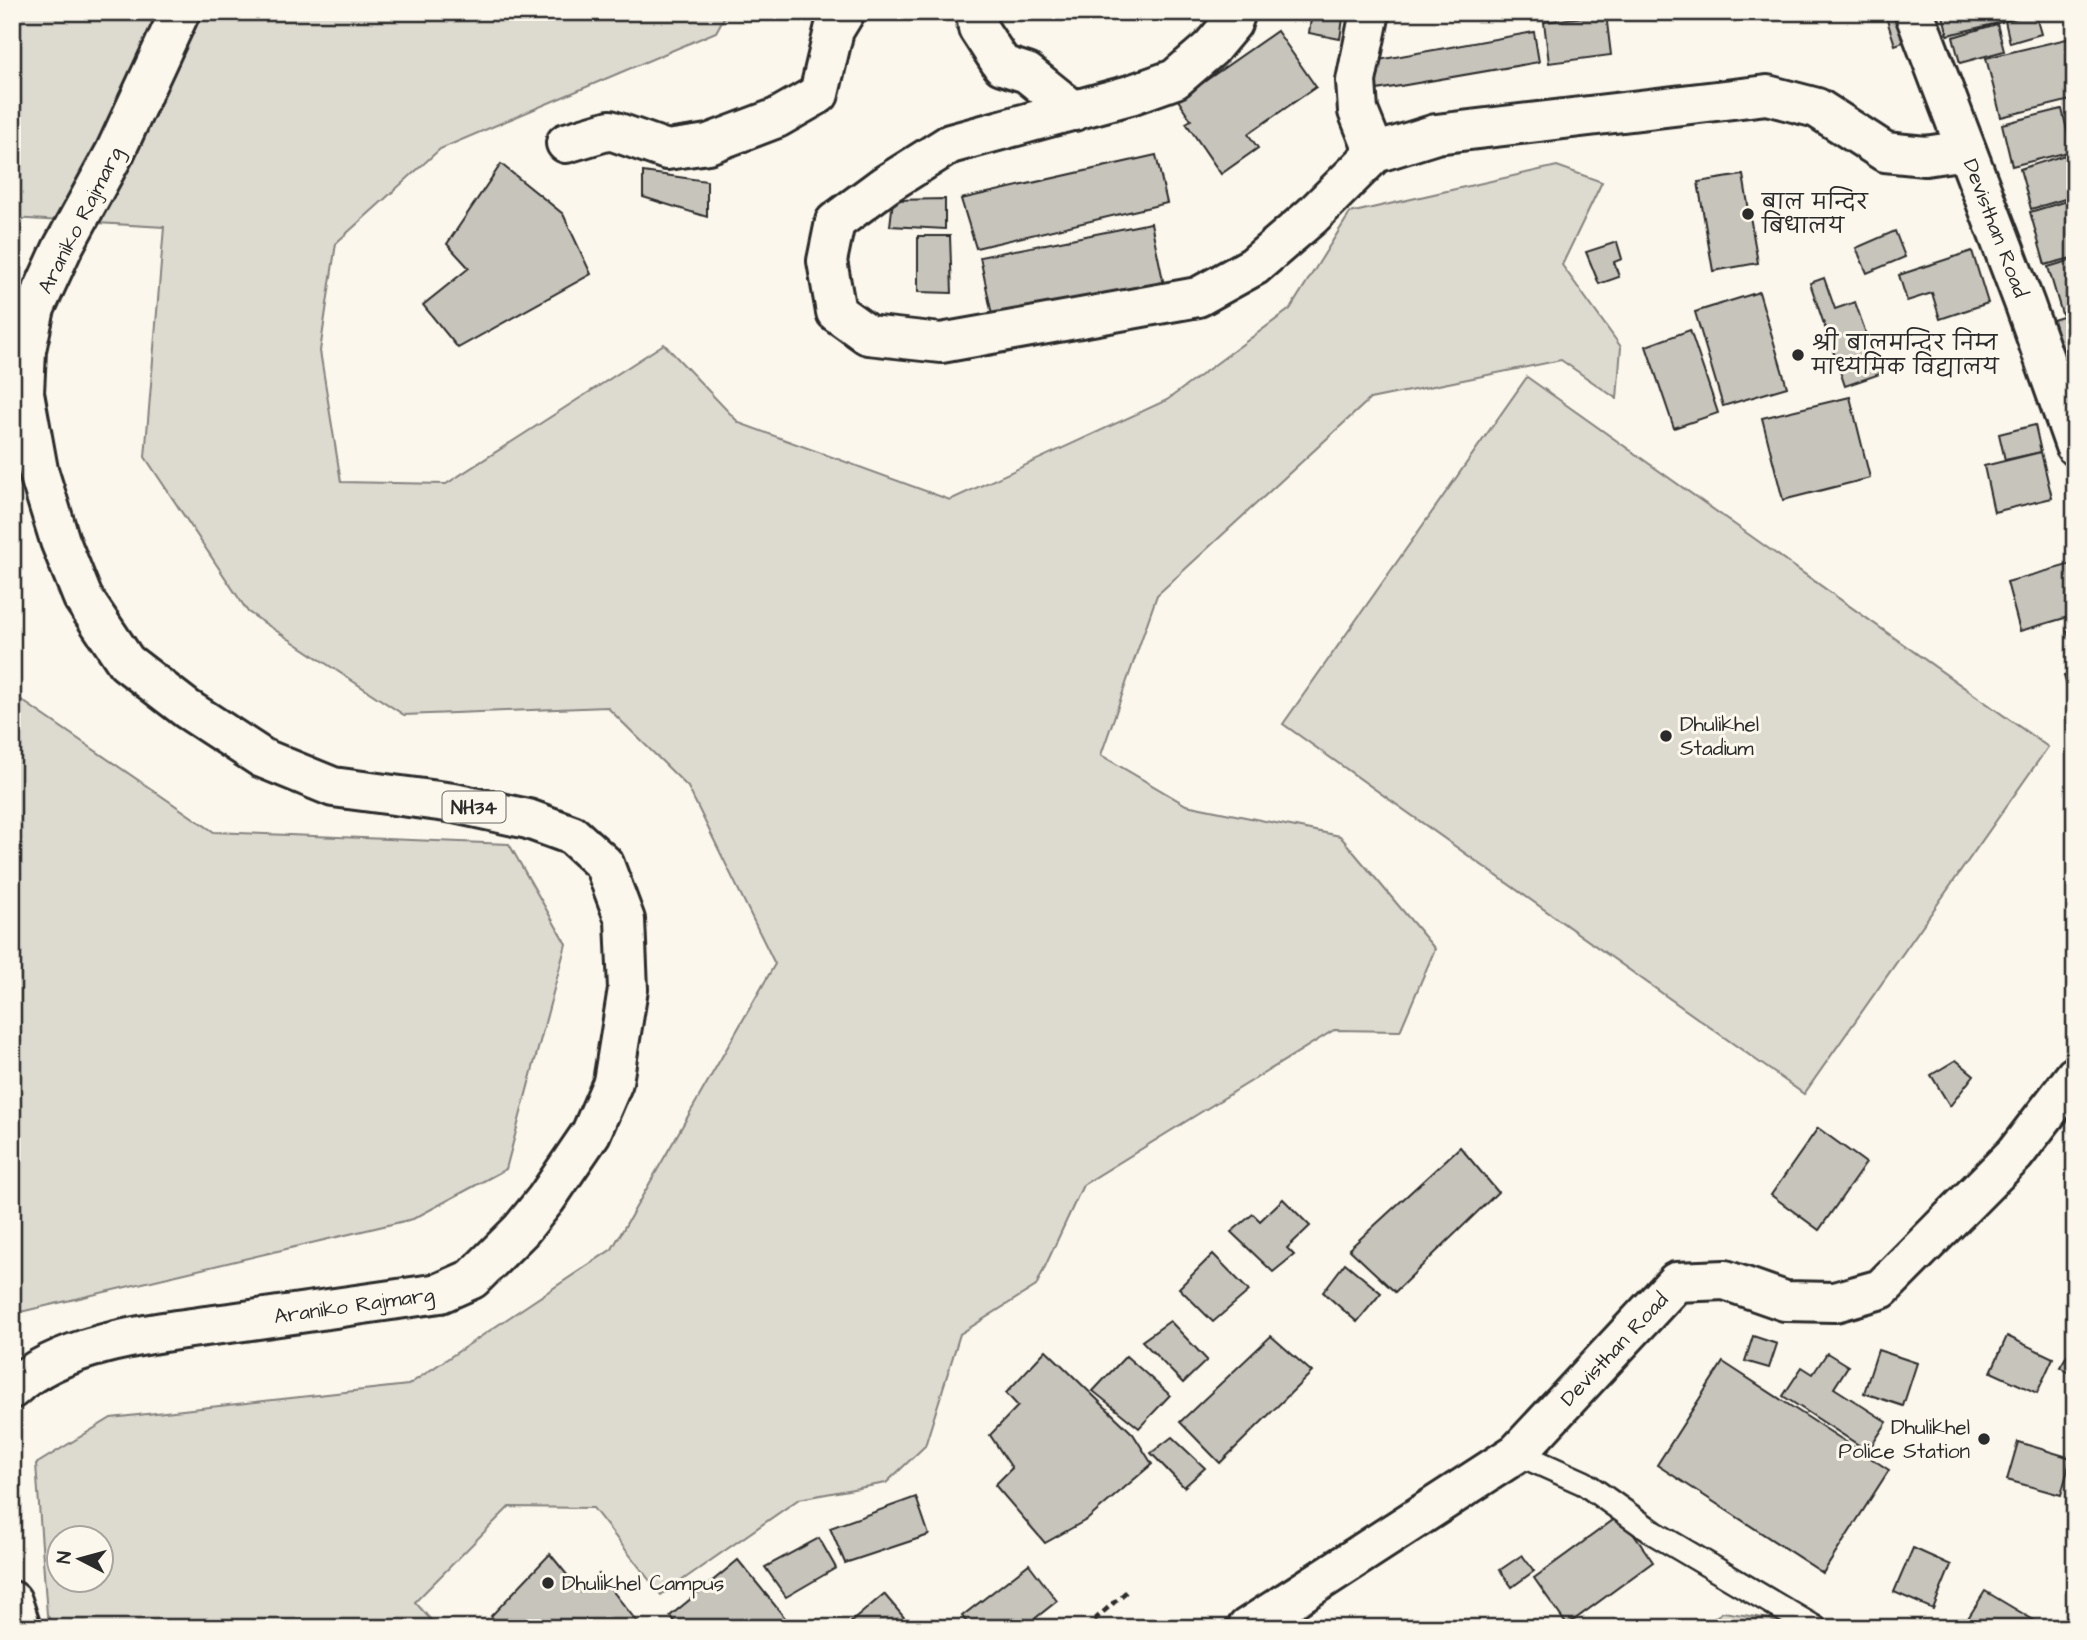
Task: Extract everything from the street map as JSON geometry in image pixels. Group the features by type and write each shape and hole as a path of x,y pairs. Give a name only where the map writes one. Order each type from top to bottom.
{"main road":[{"name":"Araniko Rajmarg","path":"12,1389 21,1380 80,1350 147,1335 440,1293 472,1279 522,1230 591,1133 613,1082 628,989 625,920 604,864 572,835 528,819 454,803 333,787 262,758 187,709 126,662 83,598 60,541 38,470 24,393 26,350 35,308 63,247 115,152 180,12"},
{"path":"566,143 610,130 667,150 708,144 777,118 819,94 834,30 845,12"},
{"path":"976,12 978,28 1002,65 1027,72 1074,111"},
{"path":"1236,12 1232,23 1211,48 1175,79 1074,111 950,144 885,185 835,222 827,261 836,312 868,335 941,343 1198,297 1254,266 1312,216 1375,153 1436,134 1768,96 1817,108 1885,152 1925,156 1966,150"},
{"path":"1370,12 1356,81 1357,111 1375,153"},
{"name":"Devisthan Road","path":"1914,12 2025,305 2075,446"},
{"name":"Devisthan Road","path":"1247,1628 1517,1454 1676,1282 1725,1280 1785,1301 1835,1302 1881,1289 2015,1154 2075,1076"},
{"path":"12,1601 21,1628"}],"lane":[{"path":"1517,1454 1584,1483 1654,1533 1815,1628"}],"path":[{"path":"1085,1628 1126,1592"}],"shaded area":[{"path":"12,12 727,12 716,32 440,149 336,243 320,351 341,482 446,484 664,344 739,423 950,500 1167,400 1290,309 1350,213 1557,166 1602,182 1562,265 1621,347 1617,399 1561,360 1370,399 1157,595 1101,755 1186,805 1340,836 1435,949 1400,1031 1334,1030 1083,1185 1036,1286 960,1334 925,1446 886,1483 799,1499 661,1595 593,1508 509,1507 415,1602 438,1628 55,1628 47,1615 36,1464 111,1418 408,1385 612,1249 775,964 688,787 607,707 404,715 248,612 145,457 164,227 12,218"},
{"name":"Dhulikhel Stadium","path":"1527,377 2048,747 1804,1094 1283,724"},
{"path":"14,695 214,832 509,844 566,944 506,1169 413,1219 12,1314"},
{"path":"1723,1612 1770,1619 1785,1628 1699,1628"}],"building":[{"path":"1312,12 1344,12 1340,39 1309,33"},
{"path":"1644,12 1670,12 1670,20 1644,19"},
{"path":"1900,12 1909,40 1895,45 1885,14"},
{"path":"1942,12 2000,12 2002,22 1948,35"},
{"path":"2035,13 2041,34 2010,43 2005,21"},
{"path":"1606,14 1611,55 1549,63 1544,22"},
{"path":"1997,24 2004,51 1960,63 1953,37"},
{"path":"1277,31 1316,87 1248,134 1258,148 1221,174 1186,123 1191,120 1178,100"},
{"path":"1534,32 1539,62 1371,91 1367,62"},
{"path":"2075,37 2075,99 2001,117 1986,58"},
{"path":"2062,109 2072,151 2012,166 2002,124"},
{"path":"1156,155 1167,203 976,248 961,199"},
{"path":"2065,155 2075,196 2031,209 2020,169"},
{"path":"501,164 563,214 591,274 458,348 423,305 469,268 447,244"},
{"path":"643,172 707,181 707,217 643,197"},
{"path":"1743,175 1758,263 1713,271 1698,182"},
{"path":"945,199 945,229 890,226 893,200"},
{"path":"2070,200 2075,217 2075,257 2045,265 2030,212"},
{"path":"1151,223 1164,285 993,320 980,257"},
{"path":"1895,231 1905,257 1867,273 1856,248"},
{"path":"918,236 950,236 952,293 918,292"},
{"path":"1617,242 1622,259 1614,262 1619,277 1599,284 1586,252"},
{"path":"1972,251 1988,303 1940,319 1932,293 1907,301 1899,275"},
{"path":"2075,259 2075,311 2062,314 2048,267"},
{"path":"1824,278 1835,309 1855,302 1880,374 1845,386 1810,283"},
{"path":"1759,292 1787,387 1723,406 1695,312"},
{"path":"2075,313 2075,367 2066,369 2053,320"},
{"path":"1690,330 1718,413 1674,428 1646,346"},
{"path":"1850,397 1870,478 1783,500 1762,418"},
{"path":"2035,425 2041,452 2005,460 1999,434"},
{"path":"2041,452 2052,498 1994,512 1984,466"},
{"path":"2075,563 2075,615 2020,631 2007,582"},
{"path":"2075,629 2075,656 2067,631"},
{"path":"2075,673 2075,713 2064,676"},
{"path":"1956,1060 1974,1075 1950,1106 1931,1075"},
{"path":"1818,1128 1866,1163 1819,1230 1771,1195"},
{"path":"1460,1147 1498,1192 1395,1292 1349,1249"},
{"path":"1283,1199 1310,1226 1287,1248 1294,1255 1273,1272 1231,1232 1253,1214 1260,1221"},
{"path":"1213,1254 1249,1291 1213,1322 1179,1288"},
{"path":"1345,1263 1381,1293 1357,1322 1323,1292"},
{"path":"1170,1321 1207,1360 1183,1383 1142,1341"},
{"path":"1271,1336 1312,1372 1220,1463 1180,1422"},
{"path":"1753,1336 1777,1344 1769,1368 1745,1361"},
{"path":"2007,1336 2053,1358 2037,1393 1991,1372"},
{"path":"2075,1342 2075,1376 2060,1367"},
{"path":"1046,1350 1133,1434 1152,1464 1088,1519 1045,1543 995,1485 1012,1468 990,1435 1018,1406 1006,1393"},
{"path":"1878,1350 1917,1363 1903,1406 1864,1393"},
{"path":"1827,1353 1848,1366 1834,1388 1887,1422 1868,1451 1783,1396 1802,1367 1813,1374"},
{"path":"1126,1356 1170,1395 1139,1428 1093,1391"},
{"path":"1723,1362 1889,1470 1823,1573 1657,1465"},
{"path":"1172,1437 1205,1468 1184,1487 1151,1453"},
{"path":"2018,1442 2071,1458 2061,1495 2007,1480"},
{"path":"916,1497 929,1535 845,1563 830,1528"},
{"path":"1620,1515 1653,1562 1567,1625 1534,1578"},
{"path":"819,1538 836,1568 786,1597 765,1567"},
{"path":"1913,1548 1951,1565 1933,1609 1894,1592"},
{"name":"Dhulikhel Campus","path":"550,1554 581,1592 599,1574 642,1628 500,1628 491,1616"},
{"path":"1522,1555 1534,1571 1512,1587 1500,1570"},
{"path":"738,1560 791,1625 787,1628 679,1628 670,1616"},
{"path":"1029,1564 1057,1601 1023,1628 971,1628 962,1616"},
{"path":"1985,1591 2040,1624 2038,1628 1962,1628"},
{"path":"884,1594 913,1628 856,1628 851,1622"}],"place":[{"name":"बाल मन्दिर बिधालय","path":"1748,214"},
{"name":"श्री बालमन्दिर निम्न माध्यमिक विद्यालय","path":"1798,355"},
{"name":"Dhulikhel Stadium","path":"1666,736"},
{"name":"Dhulikhel Police Station","path":"1984,1439"},
{"name":"Dhulikhel Campus","path":"548,1583"}]}
